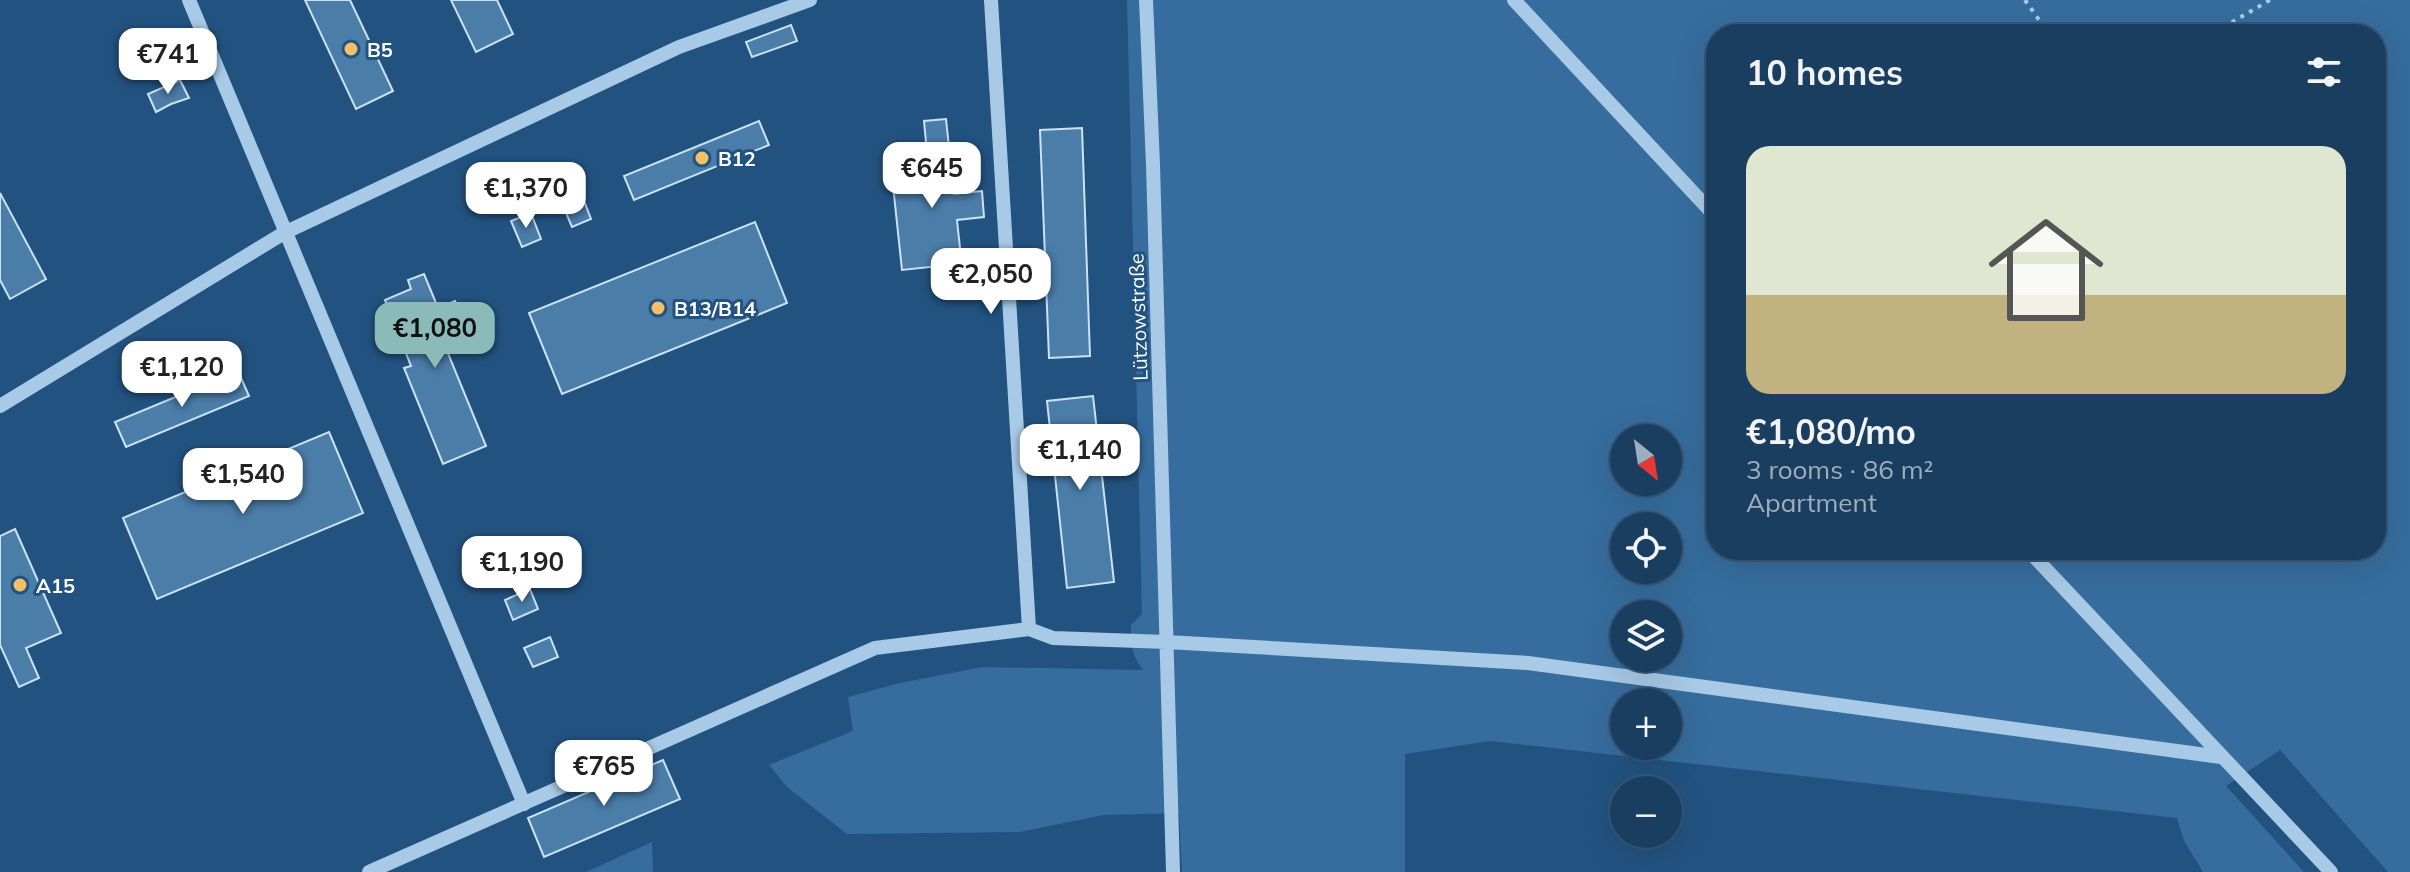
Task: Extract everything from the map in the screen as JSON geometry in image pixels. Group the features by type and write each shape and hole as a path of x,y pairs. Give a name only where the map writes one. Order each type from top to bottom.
{"street":[{"path":"189,0 524,804"},
{"path":"0,406 284,233 679,47 810,0"},
{"path":"991,0 1029,629"},
{"name":"Lützowstraße","path":"1146,0 1173,872"},
{"path":"1514,0 1706,206"},
{"path":"2037,560 2331,872"},
{"path":"369,872 875,648 1029,629 1053,638 1528,663 2221,757"}],"path":[{"path":"2025,0 2042,24"},
{"path":"2229,24 2270,0"}],"shaded area":[{"path":"1127,0 2410,0 2410,872 2388,872 2280,750 2226,786 2304,872 2203,872 2184,841 2177,818 1660,760 1682,760 1682,688 1610,688 1610,754 1490,741 1405,754 1405,872 1182,872 1179,813 1103,815 1020,832 847,834 787,787 769,765 853,731 848,697 900,683 983,667 1143,670 1134,654 1131,625 1142,614"},
{"path":"652,842 653,872 586,872"}],"building":[{"name":"B5","path":"305,0 350,0 393,91 356,109"},
{"path":"451,0 497,0 513,34 476,52"},
{"path":"791,25 797,41 752,57 746,42"},
{"path":"180,80 189,98 156,112 148,94"},
{"path":"946,119 954,194 982,191 984,217 957,220 965,295 943,297 939,266 902,270 890,157 927,153 924,121"},
{"name":"B12","path":"759,121 769,145 634,200 624,176"},
{"path":"1082,128 1090,356 1049,358 1040,130"},
{"path":"0,193 46,279 10,299 0,280"},
{"path":"581,193 591,219 572,227 561,201"},
{"path":"531,213 541,239 522,247 511,221"},
{"name":"B13/B14","path":"755,222 787,303 562,394 529,313"},
{"path":"424,274 438,308 455,301 461,316 443,323 454,349 447,351 486,446 443,464 404,368 411,366 385,300 411,289 408,280"},
{"path":"238,371 249,396 126,447 115,422"},
{"path":"1093,396 1114,582 1067,588 1047,401"},
{"path":"329,432 363,513 157,599 123,518"},
{"name":"A15","path":"15,529 61,633 26,648 39,678 19,687 0,645 0,536"},
{"path":"530,589 538,609 513,620 505,600"},
{"path":"550,637 558,657 533,667 524,648"},
{"path":"663,760 680,799 544,857 528,818"}],"place":[{"name":"B5","path":"351,49"},
{"name":"B12","path":"702,158"},
{"name":"B13/B14","path":"658,308"},
{"name":"A15","path":"20,585"}]}
